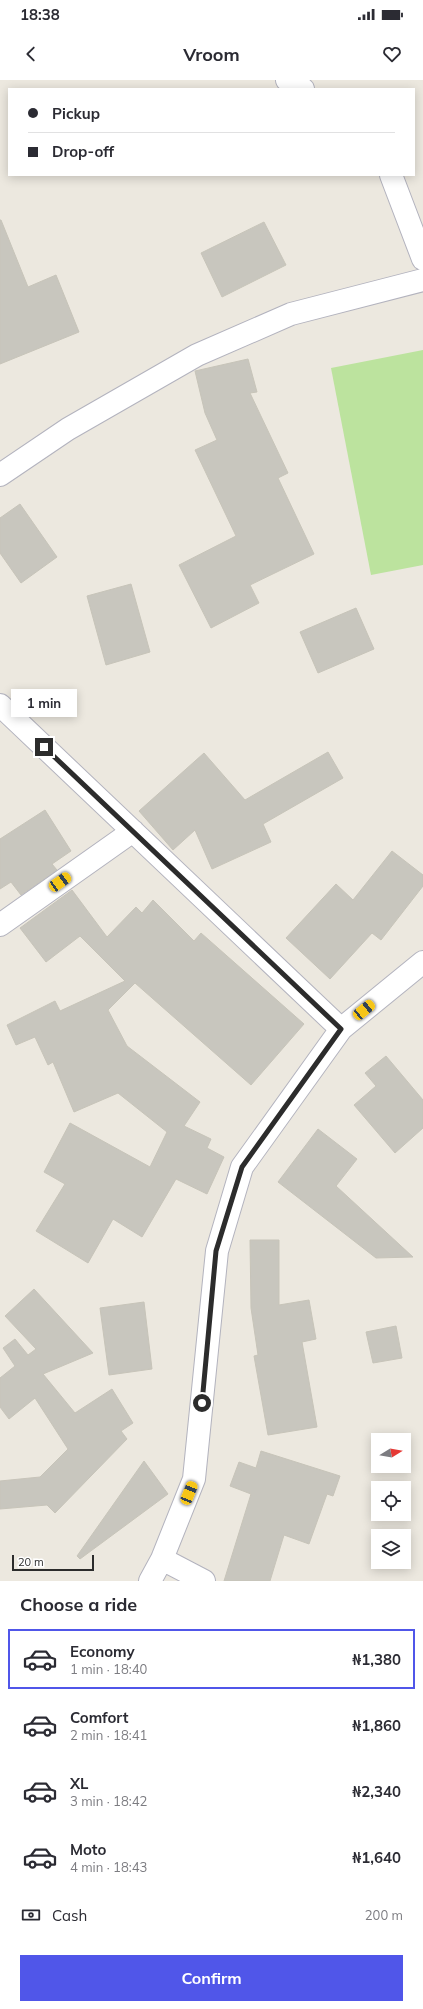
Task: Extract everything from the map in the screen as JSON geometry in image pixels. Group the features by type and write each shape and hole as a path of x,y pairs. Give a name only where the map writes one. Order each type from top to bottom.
{"street":[{"path":"287,80 301,88"},
{"path":"391,176 423,259"},
{"path":"0,475 68,429 197,355 291,314 423,280"},
{"path":"0,705 341,1029"},
{"path":"0,925 132,831"},
{"path":"150,1581 162,1559 194,1479 216,1251 242,1167 341,1029 423,962"},
{"path":"162,1559 204,1581"}],"green space":[{"path":"423,350 423,565 371,575 331,368"}],"building":[{"path":"0,220 28,287 56,275 79,332 0,364"},
{"path":"264,222 286,265 222,297 201,253"},
{"path":"248,359 257,392 250,393 288,473 278,478 314,554 250,585 259,603 211,628 179,565 236,536 195,450 217,440 205,413 195,371"},
{"path":"20,504 57,557 21,583 0,553 0,518"},
{"path":"131,584 150,652 106,665 87,596"},
{"path":"356,608 374,649 318,673 300,632"},
{"path":"328,752 343,778 263,824 271,842 212,869 195,830 173,850 139,811 204,753 245,800"},
{"path":"45,810 71,851 52,864 57,870 21,895 11,882 0,889 0,839"},
{"path":"392,851 423,875 423,886 381,940 372,933 330,979 286,938 336,884 353,900"},
{"path":"72,890 107,937 136,907 142,913 153,900 194,941 201,933 304,1024 251,1085 135,983 108,1010 127,1046 200,1102 184,1126 211,1139 207,1148 224,1157 207,1194 176,1179 142,1237 113,1219 88,1263 36,1231 65,1184 44,1172 70,1123 150,1167 167,1132 118,1093 74,1112 53,1062 48,1065 35,1037 16,1045 7,1025 55,1001 60,1011 125,981 80,936 46,962 20,928"},
{"path":"386,1056 423,1100 423,1128 395,1153 354,1105 376,1086 365,1073"},
{"path":"318,1129 357,1159 336,1186 413,1257 376,1258 278,1182"},
{"path":"250,1240 279,1240 279,1305 309,1300 316,1339 302,1342 317,1427 268,1435 254,1356 258,1355 251,1308"},
{"path":"34,1289 93,1353 43,1374 75,1413 112,1389 133,1423 121,1431 127,1439 55,1513 47,1505 0,1509 0,1481 40,1477 68,1449 35,1398 9,1419 0,1407 0,1378 15,1366 3,1348 15,1339 28,1355 36,1349 5,1316"},
{"path":"144,1302 152,1369 109,1375 100,1308"},
{"path":"396,1326 402,1358 373,1363 366,1332"},
{"path":"261,1451 340,1476 333,1496 327,1494 309,1544 284,1535 270,1581 224,1581 251,1494 230,1486 239,1462 256,1468"},
{"path":"144,1461 168,1494 80,1559 77,1556"}],"route":[{"path":"44,747 341,1029 287,1101 242,1167 216,1251 202,1403"}]}
